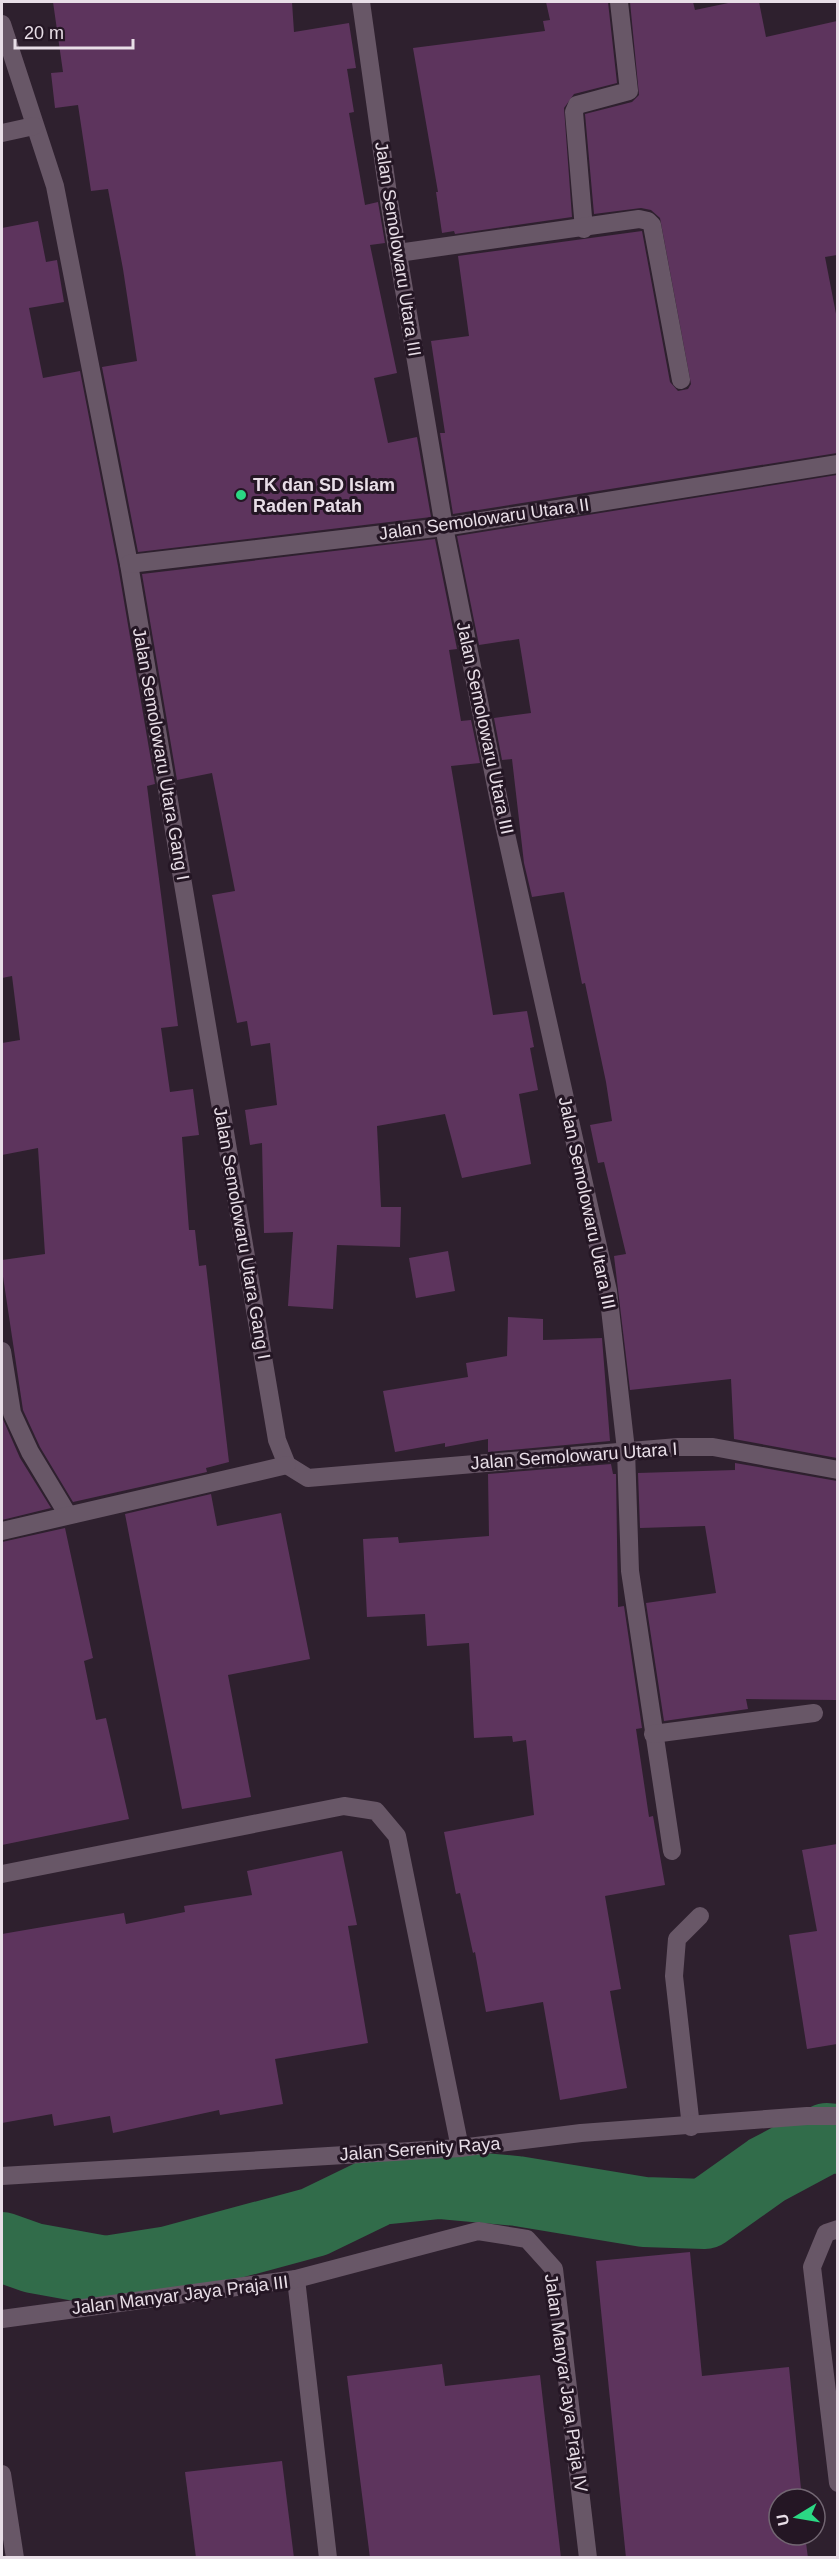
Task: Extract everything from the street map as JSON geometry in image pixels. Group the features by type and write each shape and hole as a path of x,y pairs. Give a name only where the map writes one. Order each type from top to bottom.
{"street":[{"name":"Jalan Semolowaru Utara III","path":"361,2 398,253 444,527 505,827 608,1291 626,1450 630,1571 672,1851"},
{"path":"584,229 574,112 577,105 623,94 629,90 619,2"},
{"name":"Jalan Semolowaru Utara Gang I","path":"2,24 55,186 129,564 277,1440 286,1465"},
{"path":"2,133 34,126"},
{"path":"398,253 584,229 639,219 648,221 652,225 681,380"},
{"name":"Jalan Semolowaru Utara II","path":"129,564 444,527 837,464"},
{"path":"2,1351 12,1413 30,1452 68,1515"},
{"name":"Jalan Semolowaru Utara I","path":"286,1465 309,1478 626,1450 713,1447 837,1470"},
{"path":"2,1531 286,1465"},
{"path":"653,1734 814,1713"},
{"path":"2,1874 344,1806 376,1811 397,1836 460,2148"},
{"path":"691,2127 674,1976 677,1939 700,1916"},
{"name":"Jalan Serenity Raya","path":"2,2176 460,2148 582,2133 691,2127 807,2116 837,2116"},
{"path":"837,2229 826,2233 812,2266 837,2484"},
{"name":"Jalan Manyar Jaya Praja IV","path":"296,2279 478,2230 528,2239 554,2269 588,2558"},
{"name":"Jalan Manyar Jaya Praja III","path":"2,2319 296,2279 328,2558"},
{"path":"2,2474 15,2558"}],"building":[{"path":"53,2 292,2 294,32 349,23 356,68 347,69 354,112 349,113 365,205 378,202 385,243 370,245 397,373 374,378 388,443 417,437 431,517 138,552 102,367 137,361 123,269 108,189 91,191 78,105 55,108 51,73 63,72"},
{"path":"546,2 608,2 617,83 574,94 564,108 572,217 455,234 454,231 442,233 436,192 438,192 413,48 545,31 543,21 550,20"},
{"path":"630,2 693,2 695,10 733,2 759,2 766,37 837,21 837,255 825,257 837,319 837,453 453,514 440,433 445,433 431,341 469,336 458,256 642,231 670,382 678,391 688,389 691,384 660,218 651,210 641,208 594,214 585,114 632,102 639,95"},
{"path":"38,221 46,262 57,260 64,302 29,308 43,378 80,371 118,566 155,784 147,786 178,1026 161,1028 170,1092 193,1089 199,1135 182,1137 189,1230 195,1230 199,1266 206,1265 229,1462 206,1468 207,1472 73,1502 40,1447 23,1410 2,1270 2,1260 45,1254 38,1148 2,1155 2,1043 20,1040 12,976 2,978 2,228"},
{"path":"837,475 837,1458 734,1439 731,1379 630,1390 614,1256 626,1254 604,1162 598,1163 590,1125 612,1121 606,1082 585,983 582,984 564,892 532,897 524,863 512,759 502,760 494,718 531,713 519,639 479,645 457,536"},
{"path":"435,539 457,649 449,650 461,721 471,720 480,763 451,766 493,1015 527,1011 534,1047 530,1048 538,1090 519,1094 531,1164 462,1178 445,1114 377,1126 381,1207 401,1207 400,1247 337,1245 333,1309 288,1306 293,1232 264,1233 262,1143 250,1145 245,1110 277,1105 270,1043 251,1046 247,1021 237,1023 212,895 235,891 212,773 177,780 142,574"},
{"path":"448,1251 455,1291 416,1298 409,1258"},
{"path":"508,1317 543,1319 543,1340 602,1338 610,1441 488,1452 488,1439 445,1447 445,1443 395,1452 383,1391 468,1377 466,1363 507,1356"},
{"path":"2,1417 20,1458 51,1508 2,1520"},
{"path":"735,1463 837,1481 837,1700 746,1699 748,1709 664,1721 646,1603 716,1593 705,1526 640,1528 638,1473 735,1470"},
{"path":"611,1464 613,1474 616,1474 618,1607 624,1606 642,1728 636,1729 649,1817 653,1816 665,1885 605,1896 621,1989 610,1991 627,2088 560,2100 543,2002 486,2012 475,1952 473,1953 460,1893 456,1894 444,1832 534,1815 526,1740 513,1742 512,1736 474,1738 469,1643 427,1646 425,1614 367,1617 363,1539 398,1537 399,1543 489,1536 488,1474"},
{"path":"211,1494 217,1526 281,1513 310,1659 228,1675 251,1797 182,1809 125,1514"},
{"path":"65,1528 93,1658 84,1661 96,1720 106,1718 129,1819 2,1845 2,1542"},
{"path":"837,1844 837,2044 807,2049 789,1935 817,1931 802,1850"},
{"path":"342,1851 357,1925 348,1926 368,2043 275,2059 283,2104 220,2115 219,2110 113,2133 110,2116 54,2126 52,2114 2,2123 2,1934 124,1913 126,1924 185,1912 184,1906 252,1895 247,1871"},
{"path":"690,2252 702,2376 789,2367 801,2487 767,2487 767,2547 807,2547 808,2558 626,2558 596,2261"},
{"path":"442,2364 445,2386 540,2375 561,2558 370,2558 347,2376"},
{"path":"282,2461 294,2558 196,2558 185,2472"}],"waterway":[{"path":"2,2247 33,2258 105,2271 169,2261 314,2222 380,2190 439,2184 517,2191 644,2212 705,2214 767,2170 827,2138 838,2139"}],"place":[{"name":"TK dan SD Islam Raden Patah","path":"241,495"}]}
